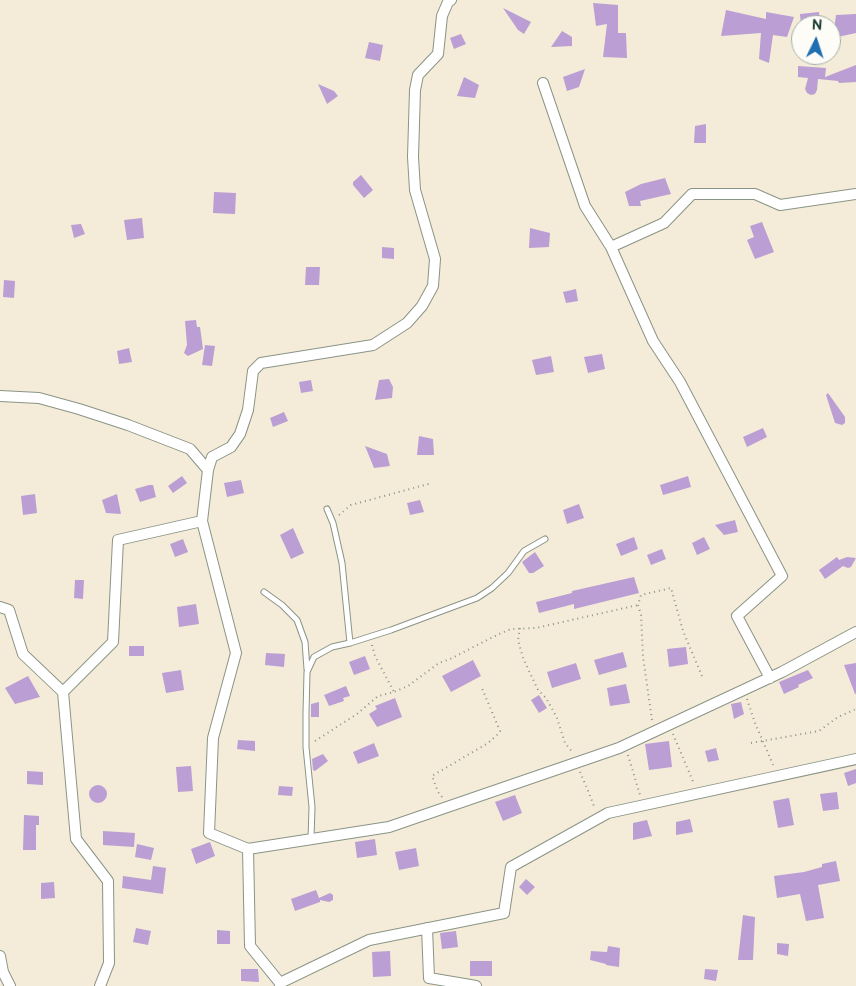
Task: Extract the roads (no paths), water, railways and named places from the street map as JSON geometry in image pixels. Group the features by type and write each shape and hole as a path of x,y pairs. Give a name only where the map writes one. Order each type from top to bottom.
{"street":[{"path":"451,0 448,2 442,16 438,54 418,76 415,90 413,157 415,190 435,259 434,286 422,306 407,323 373,345 261,362 253,371 248,410 240,434 231,447 212,458 208,470 202,521 236,652 212,738 209,833 248,849 389,827 624,745 770,678 856,632"},
{"path":"544,83 585,206 611,248 653,341 680,382 782,576 737,616 770,678"},
{"path":"611,248 664,224 692,194 755,194 780,205 856,194"},
{"path":"0,396 40,398 128,425 190,449 208,470"},
{"path":"63,692 113,642 118,540 202,521"},
{"path":"0,607 10,610 23,654 63,692 76,839 108,881 109,963 100,986"},
{"path":"248,849 250,946 280,985 369,940 504,913 511,867 608,813 856,759"},
{"path":"427,928 430,978 476,986"},
{"path":"0,956 3,972 10,986"}],"lane":[{"path":"327,509 333,523 342,563 350,643"},
{"path":"307,672 314,657 332,647 367,638 477,598 492,588 508,573 524,552 545,539"},
{"path":"264,592 282,605 297,620 305,642 307,672 306,746 312,807 311,839"}]}
